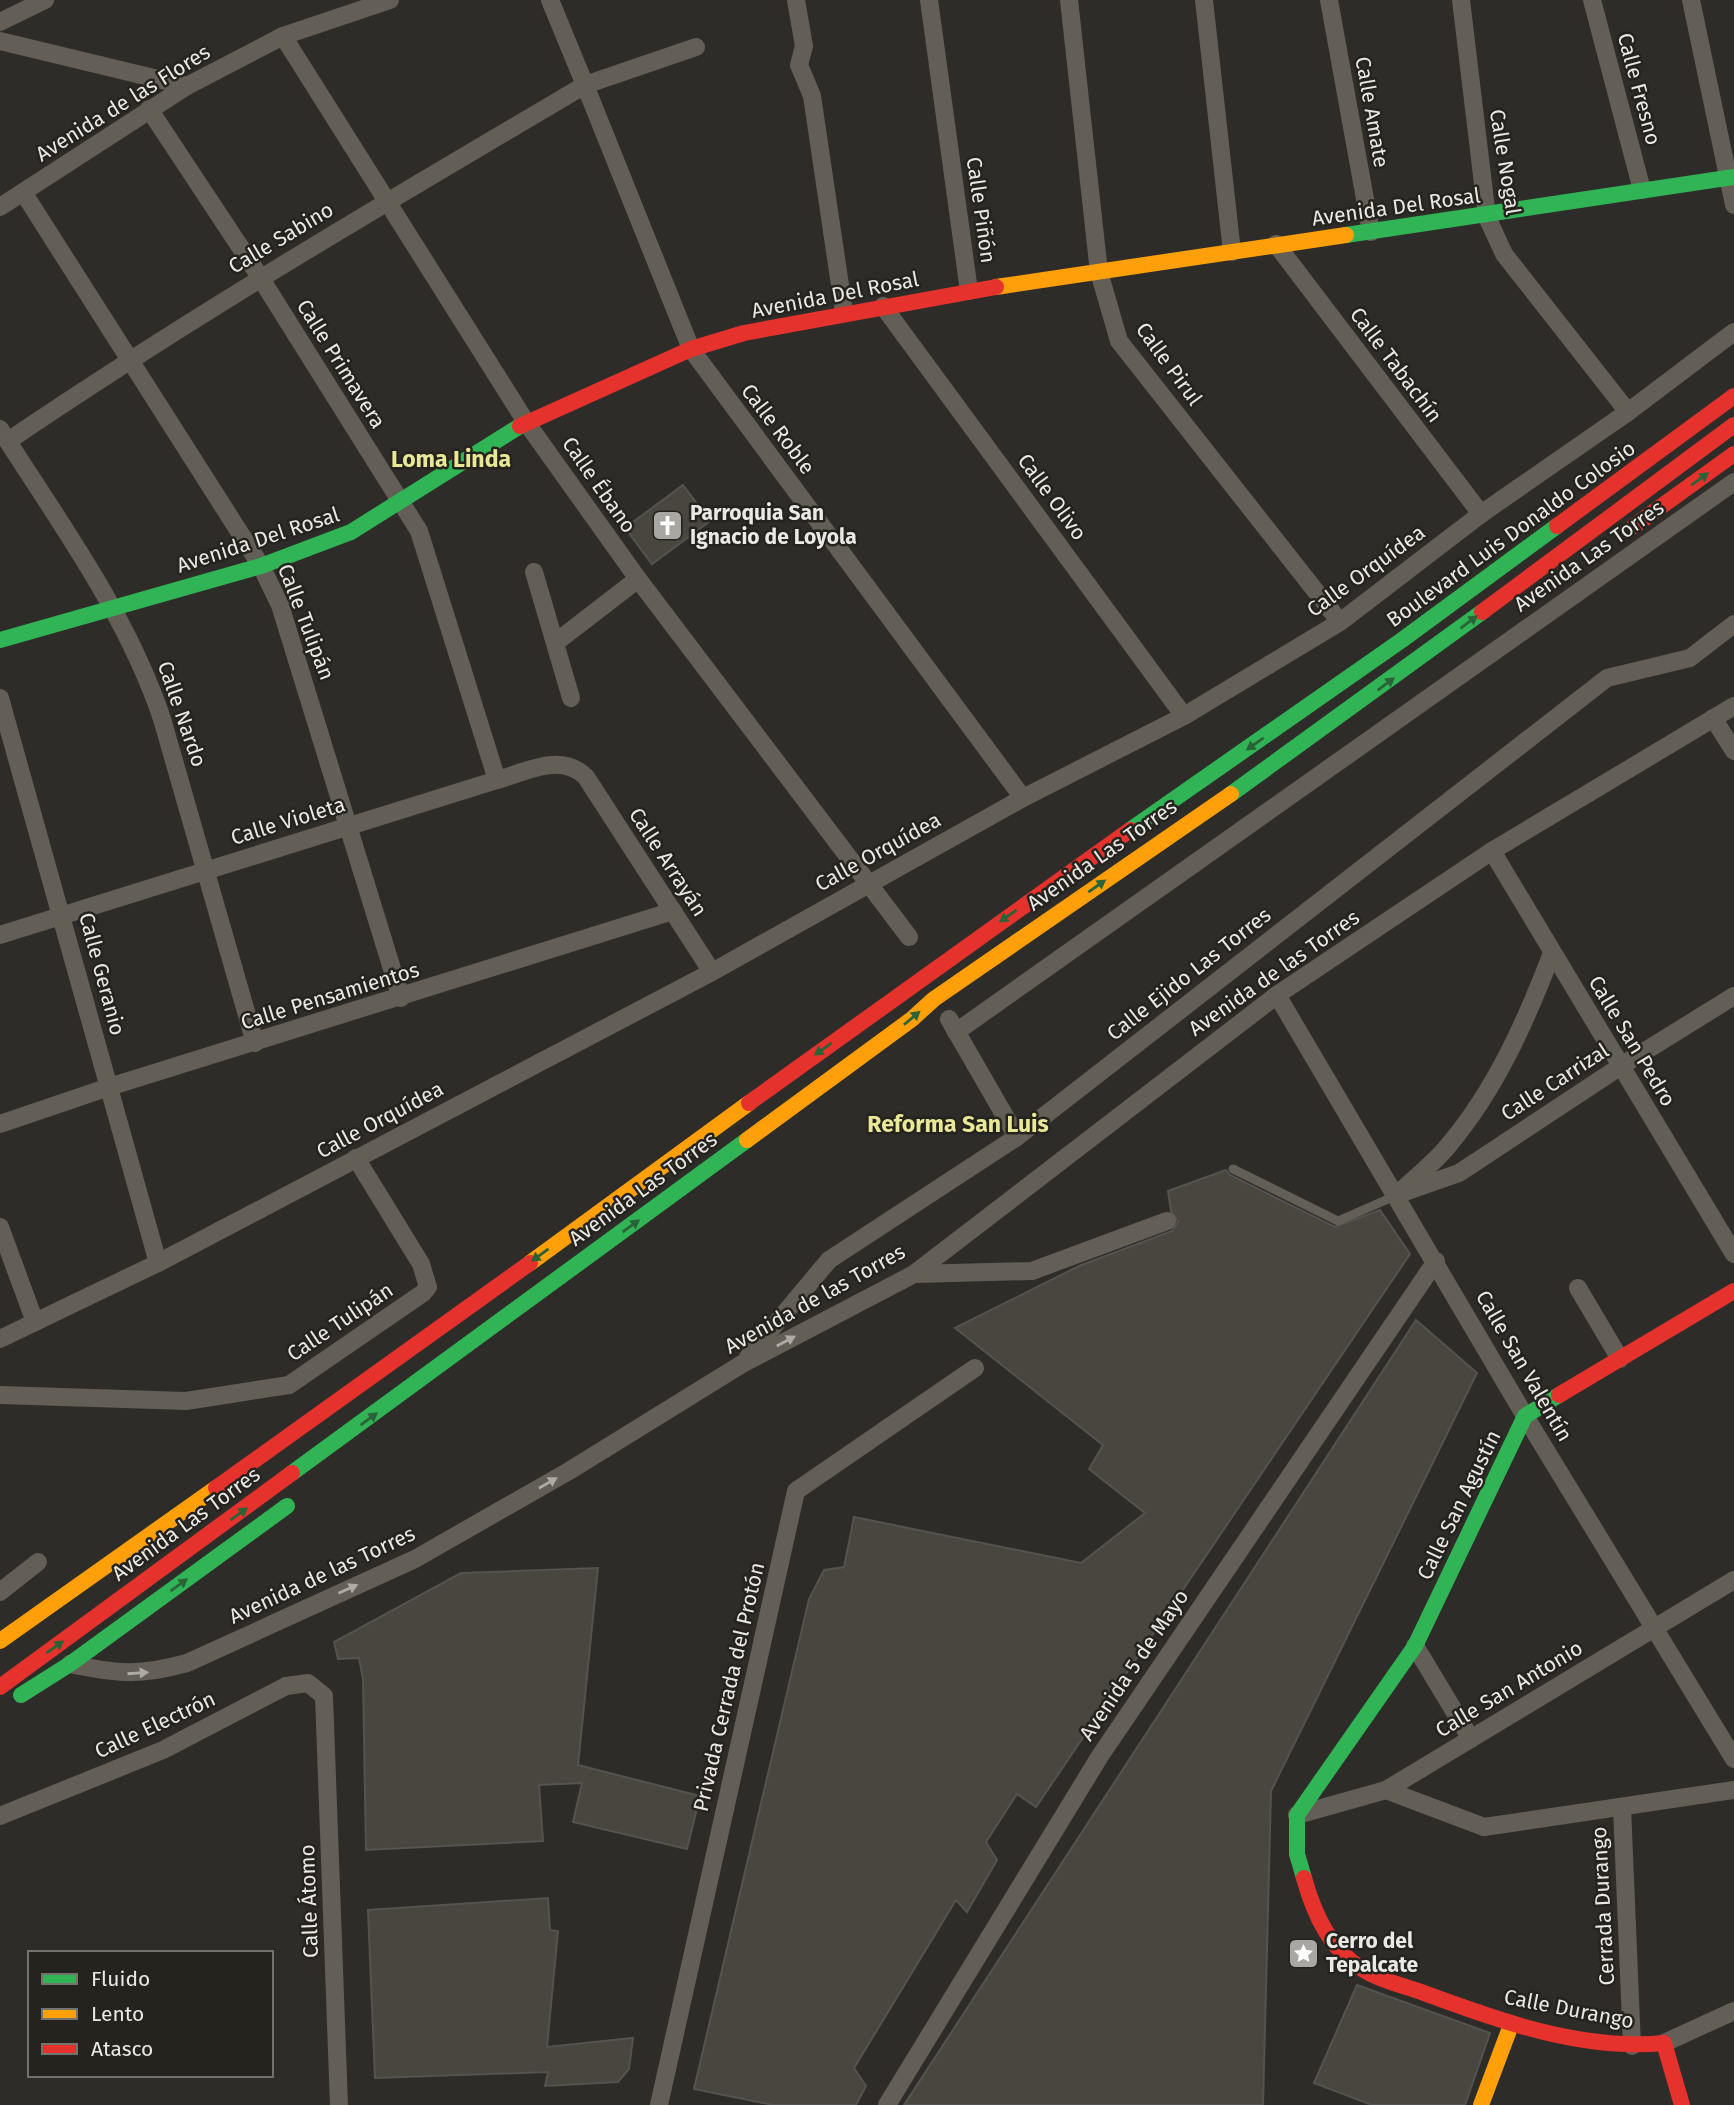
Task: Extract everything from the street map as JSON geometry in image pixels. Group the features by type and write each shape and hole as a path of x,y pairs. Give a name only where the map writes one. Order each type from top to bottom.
{"main road":[{"name":"Avenida Del Rosal","path":"0,640 261,566 351,532 526,422 691,349 744,333 844,312 969,292 1276,244 1487,217 1642,190 1731,178"},
{"path":"1311,705 1348,664 1734,382"},
{"name":"Boulevard Luis Donaldo Colosio","path":"1311,705 1734,396"},
{"name":"Boulevard Luis Donaldo Colosio","path":"1318,734 1734,425"},
{"path":"1624,533 1734,454"},
{"name":"Avenida Las Torres","path":"0,1641 355,1391 931,970 1311,705"},
{"path":"1318,734 1380,705"},
{"name":"Avenida Las Torres","path":"0,1687 314,1460 912,1019 934,999 1318,734"},
{"name":"Calle San Agustín","path":"1297,1815 1415,1646 1525,1416 1734,1291"},
{"path":"0,1702 22,1695 71,1664 286,1507 314,1460"},
{"name":"Calle Durango","path":"1297,1815 1297,1854 1303,1886 1318,1920 1344,1955 1363,1970 1511,2025 1632,2046 1664,2043"},
{"path":"1481,2105 1511,2025"},
{"path":"1664,2043 1682,2105"}],"street":[{"path":"0,22 45,0"},
{"name":"Avenida de las Flores","path":"0,207 187,86 283,36 390,0"},
{"name":"Calle Roble","path":"550,0 691,349 1023,798"},
{"path":"796,0 804,46 799,65 812,96 844,312"},
{"name":"Calle Piñón","path":"929,0 969,292"},
{"name":"Calle Pirul","path":"1069,0 1099,272 1119,341 1340,622"},
{"path":"1203,0 1232,252"},
{"name":"Calle Amate","path":"1329,0 1371,232"},
{"name":"Calle Nogal","path":"1461,0 1487,217 1504,254 1628,412"},
{"name":"Calle Fresno","path":"1591,0 1642,190"},
{"path":"1691,0 1731,178 1734,205"},
{"name":"Calle Ébano","path":"283,36 389,200 526,422 638,579 870,882 909,937"},
{"path":"0,41 187,86"},
{"name":"Calle Sabino","path":"4,435 260,277 585,85 696,47"},
{"name":"Calle Primavera","path":"149,109 260,277 419,531 497,780"},
{"name":"Calle Tulipán","path":"23,192 261,566 288,628 401,998"},
{"name":"Calle Tabachín","path":"1276,244 1480,514"},
{"name":"Calle Olivo","path":"883,306 1184,716"},
{"name":"Calle Orquídea","path":"0,1339 158,1263 712,972 1023,798 1184,716 1340,622 1480,514 1628,412 1734,332"},
{"name":"Calle Nardo","path":"4,435 113,607 156,700 255,1043"},
{"name":"Avenida Las Torres","path":"1017,1137 953,1026 1734,482"},
{"path":"534,572 571,698"},
{"path":"555,643 638,579"},
{"name":"Calle Ejido Las Torres","path":"742,1364 830,1260 1017,1137 1607,678 1690,658 1734,624"},
{"name":"Calle Geranio","path":"0,698 158,1263"},
{"name":"Avenida de las Torres","path":"71,1664 119,1674 156,1671 187,1663 415,1559 569,1471 742,1364 914,1274 1277,995 1492,851 1734,706"},
{"path":"1713,718 1734,751"},
{"name":"Calle Violeta","path":"0,935 552,764 576,767 586,777"},
{"name":"Calle Arrayán","path":"586,777 712,972"},
{"name":"Calle San Pedro","path":"1492,851 1734,1254"},
{"name":"Calle Pensamientos","path":"0,1124 109,1087 673,911"},
{"path":"1396,1195 1448,1147 1490,1087 1525,1023 1552,953"},
{"name":"Calle San Valentín","path":"1277,995 1525,1416 1734,1759"},
{"name":"Calle Carrizal","path":"1396,1195 1459,1173 1621,1066 1734,996"},
{"name":"Calle Tulipán","path":"0,1395 186,1401 289,1385 428,1287 421,1264 356,1158"},
{"path":"914,1274 1032,1271 1167,1221"},
{"path":"0,1227 35,1322"},
{"name":"Avenida 5 de Mayo","path":"887,2105 1100,1755 1436,1261"},
{"path":"1578,1288 1620,1359"},
{"name":"Privada Cerrada del Protón","path":"659,2105 796,1491 975,1368"},
{"path":"0,1592 38,1562"},
{"name":"Calle San Antonio","path":"1297,1815 1386,1790 1734,1580"},
{"path":"1415,1646 1471,1739"},
{"name":"Calle Electrón","path":"0,1816 163,1750 286,1686 308,1683 324,1696"},
{"name":"Calle Átomo","path":"324,1696 339,2105"},
{"path":"1386,1790 1484,1827 1734,1790"},
{"name":"Cerrada Durango","path":"1622,1807 1632,2046"},
{"name":"Calle Durango","path":"1664,2043 1734,2011"}],"lane":[{"path":"1233,1169 1338,1221 1396,1195"}],"building":[{"name":"Parroquia San Ignacio de Loyola","path":"683,485 710,521 652,564 625,528"},
{"path":"1226,1170 1230,1175 1335,1227 1380,1210 1410,1254 1036,1807 1017,1794 986,1842 997,1860 967,1912 956,1900 854,2068 866,2086 856,2105 773,2105 694,2089 809,1599 824,1570 844,1567 854,1517 1081,1563 1145,1513 1089,1469 1103,1445 955,1328 1079,1266 1172,1231 1178,1222 1171,1211 1168,1191"},
{"path":"1416,1320 1477,1373 1271,1791 1263,2105 904,2105"},
{"path":"598,1568 578,1765 700,1796 687,1849 573,1822 582,1783 539,1785 543,1841 366,1850 363,1679 359,1658 338,1659 334,1642 461,1573"},
{"path":"548,1898 550,1930 558,1931 547,2047 633,2038 629,2069 618,2082 545,2086 548,2072 375,2078 368,1910"},
{"path":"1357,1985 1490,2033 1465,2105 1372,2105 1314,2083"}],"traffic: fast":[{"path":"1346,235 1734,177"},
{"path":"0,640 261,566 351,532 520,426"},
{"path":"1130,830 1402,640 1557,526"},
{"path":"1231,794 1482,612"},
{"path":"292,1473 747,1140"},
{"path":"1304,1878 1297,1854 1297,1815 1415,1646 1525,1416 1559,1395"},
{"path":"21,1695 70,1664 287,1506"}],"traffic: slow":[{"path":"996,287 1346,235"},
{"path":"747,1140 912,1019 934,999 1231,794"},
{"path":"530,1263 749,1103"},
{"path":"0,1641 216,1488"},
{"path":"1481,2105 1511,2025"}],"traffic: jam":[{"path":"520,426 691,349 744,333 996,287"},
{"path":"1557,526 1734,396"},
{"path":"1482,612 1734,425"},
{"path":"1634,526 1734,454"},
{"path":"749,1103 1130,830"},
{"path":"216,1488 530,1263"},
{"path":"1559,1395 1734,1291"},
{"path":"0,1687 292,1473"},
{"path":"1304,1878 1325,1930 1342,1952 1364,1970 1482,2014 1542,2032 1603,2042 1664,2043 1682,2105"}],"place":[{"name":"Parroquia San Ignacio de Loyola","path":"667,525"},
{"name":"Cerro del Tepalcate","path":"1303,1953"}],"district":[{"name":"Loma Linda","path":"451,459"},
{"name":"Reforma San Luis","path":"958,1124"}]}
